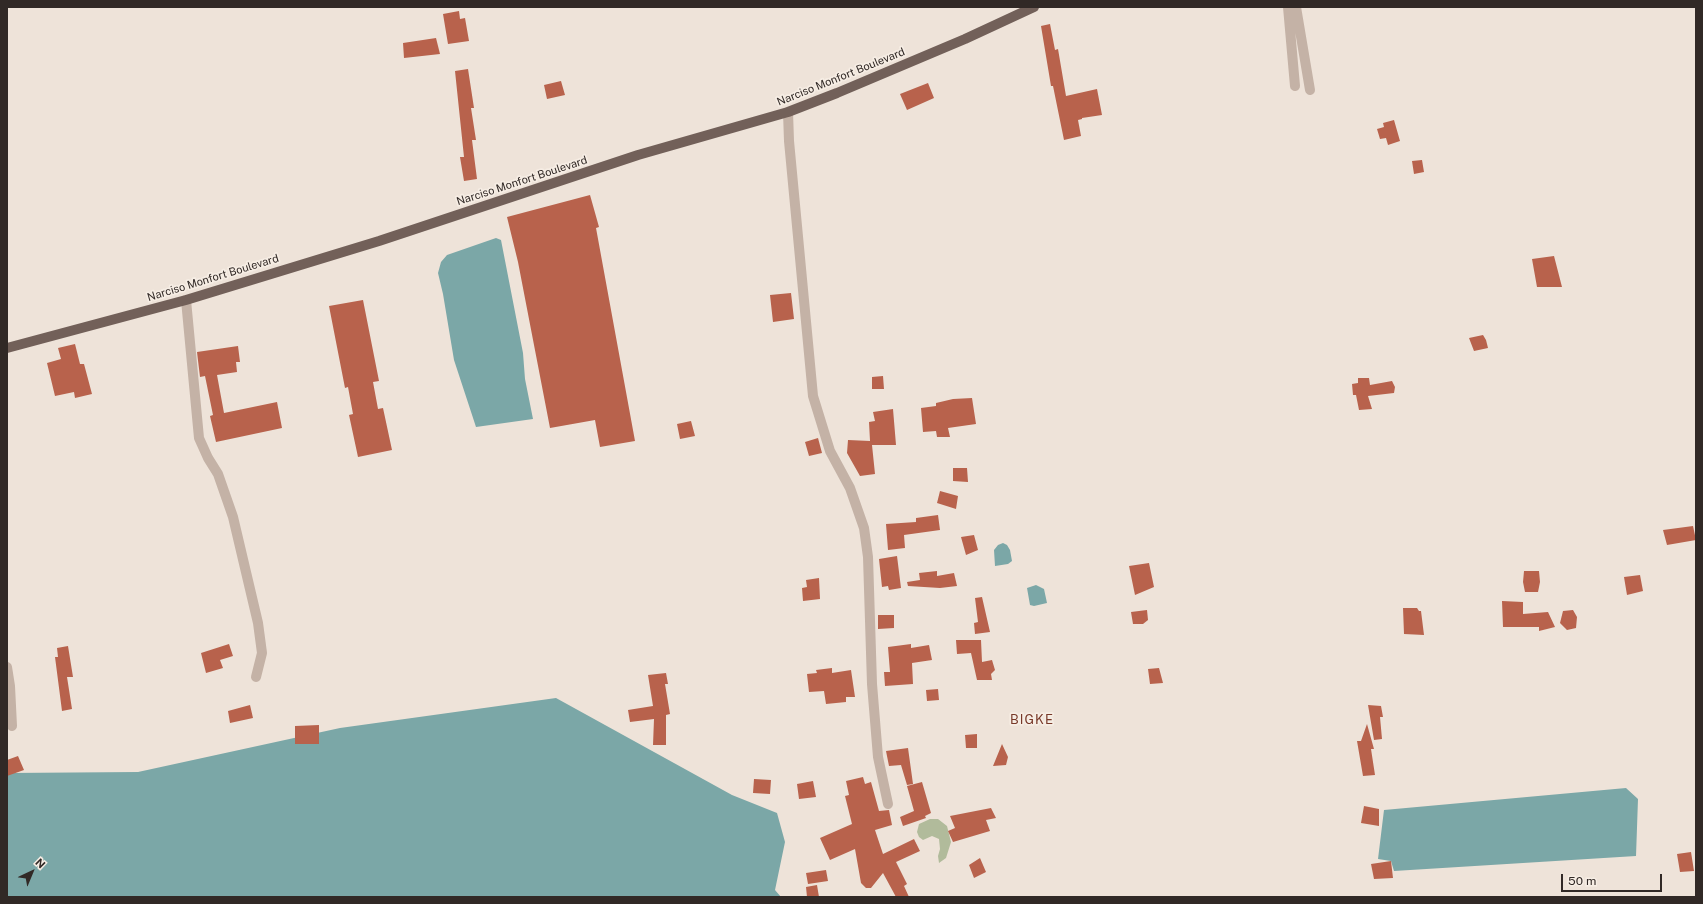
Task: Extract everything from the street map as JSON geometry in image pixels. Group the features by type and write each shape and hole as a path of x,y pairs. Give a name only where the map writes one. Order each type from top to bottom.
{"main road":[{"name":"Narciso Monfort Boulevard","path":"7,348 186,300 379,241 638,155 788,112 837,93 1034,7"}],"street":[{"path":"1288,7 1295,86"},
{"path":"1296,7 1310,90"},
{"path":"788,112 790,149 813,396 830,451 850,488 864,528 868,557 872,684 878,757 888,804"},
{"path":"186,300 200,438 208,458 218,474 233,516 258,624 262,653 256,677"},
{"path":"7,667 10,686 12,726"}],"green space":[{"path":"930,819 938,819 947,826 951,842 946,858 939,863 939,839 932,836 923,840 919,837 917,832 919,824"}],"water":[{"path":"496,238 501,240 523,353 525,379 533,419 476,427 454,360 438,273 441,262 447,255"},
{"path":"1003,543 1007,545 1010,550 1012,561 1008,564 995,566 994,550 998,545"},
{"path":"1036,585 1044,589 1047,603 1034,606 1030,605 1027,588"},
{"path":"556,698 732,795 777,813 785,842 775,890 781,897 7,897 7,773 138,772 340,728"},
{"path":"1626,788 1638,799 1636,856 1394,871 1391,861 1378,859 1384,810"}],"building":[{"path":"459,11 460,19 465,18 469,41 448,44 443,14"},
{"path":"1050,24 1055,50 1058,49 1066,96 1097,89 1102,115 1078,120 1081,136 1064,140 1053,86 1051,86 1041,26"},
{"path":"436,38 440,54 404,58 403,43"},
{"path":"468,69 474,108 471,108 476,140 472,140 477,179 464,181 460,157 464,157 455,71"},
{"path":"561,81 565,95 547,99 544,85"},
{"path":"928,83 934,98 907,110 900,94"},
{"path":"1394,120 1400,141 1388,145 1386,138 1380,139 1377,129 1384,127 1383,123"},
{"path":"1422,160 1424,172 1414,174 1412,161"},
{"path":"590,195 599,227 596,228 635,441 600,447 595,420 550,428 518,262 507,217"},
{"path":"1554,256 1562,287 1537,287 1532,259"},
{"path":"791,293 794,319 773,322 770,295"},
{"path":"363,300 379,381 373,382 378,409 383,408 392,450 358,457 349,415 353,414 348,387 345,388 329,306"},
{"path":"1483,335 1488,348 1474,351 1469,338"},
{"path":"75,344 80,364 84,364 92,394 75,398 74,392 55,396 47,363 61,359 58,348"},
{"path":"238,346 240,362 236,362 237,372 217,375 224,413 277,402 282,428 216,442 210,416 213,415 205,376 200,377 197,352"},
{"path":"883,376 884,389 872,389 872,377"},
{"path":"1358,378 1369,378 1370,385 1392,381 1395,387 1394,393 1368,396 1372,409 1359,410 1356,395 1353,395 1352,384 1358,383"},
{"path":"972,398 976,424 948,428 950,437 937,437 936,431 923,432 921,408 936,406 936,403 953,399"},
{"path":"893,409 896,445 872,445 875,474 860,476 847,453 848,440 870,441 869,422 875,421 873,412"},
{"path":"691,421 695,436 680,439 677,424"},
{"path":"818,438 822,453 809,456 805,442"},
{"path":"953,468 967,468 968,482 953,481"},
{"path":"940,491 958,496 956,509 937,503"},
{"path":"938,515 940,530 904,535 905,548 888,550 886,524 916,522 916,518"},
{"path":"1693,526 1696,540 1667,545 1663,530"},
{"path":"974,535 978,550 966,555 961,537"},
{"path":"897,556 901,588 889,590 888,586 882,587 879,559"},
{"path":"1149,563 1154,587 1135,595 1129,566"},
{"path":"937,571 937,576 954,573 957,586 940,588 908,586 907,582 920,580 919,573"},
{"path":"1524,571 1539,571 1540,582 1538,592 1525,592 1523,582"},
{"path":"1640,575 1643,591 1627,595 1624,577"},
{"path":"819,578 820,599 803,601 802,588 807,587 806,580"},
{"path":"982,597 990,632 975,634 974,623 978,622 975,598"},
{"path":"1502,601 1523,602 1523,614 1548,612 1555,627 1539,631 1539,627 1503,627"},
{"path":"1403,608 1417,608 1421,611 1424,635 1404,634"},
{"path":"1147,610 1148,620 1143,624 1133,624 1131,612"},
{"path":"1573,610 1577,617 1576,628 1567,630 1560,623 1563,611"},
{"path":"878,615 894,615 894,628 878,629"},
{"path":"956,640 981,640 982,662 992,660 995,670 991,674 992,680 977,680 971,653 957,654"},
{"path":"229,644 233,656 220,660 223,668 206,673 201,653"},
{"path":"911,644 911,648 929,645 932,660 912,663 913,684 885,686 884,672 890,672 888,647"},
{"path":"68,646 73,677 67,677 72,709 62,711 55,657 58,657 57,648"},
{"path":"832,668 832,673 851,670 855,697 846,697 846,702 826,704 824,691 809,692 807,674 817,673 816,670"},
{"path":"1159,668 1163,683 1150,684 1148,669"},
{"path":"666,673 668,684 665,684 670,714 666,715 666,745 653,745 654,719 630,722 628,710 653,706 648,675"},
{"path":"938,689 939,700 927,701 926,690"},
{"path":"250,705 253,718 230,723 228,711"},
{"path":"1368,705 1381,706 1383,717 1380,717 1382,739 1374,740"},
{"path":"1367,724 1374,749 1371,749 1375,775 1363,776 1357,741 1361,741"},
{"path":"319,725 319,744 295,744 295,726"},
{"path":"977,734 977,748 966,748 965,735"},
{"path":"1002,744 1008,757 1006,765 993,766"},
{"path":"908,748 913,784 907,785 901,765 889,766 886,751"},
{"path":"18,756 24,770 7,776 7,760"},
{"path":"863,777 865,784 871,782 879,811 889,810 892,825 875,830 883,854 914,839 920,851 896,862 907,884 904,886 909,897 896,897 883,873 871,888 866,888 861,883 855,849 830,860 820,838 852,824 845,796 849,795 846,781"},
{"path":"754,779 771,780 770,794 753,793"},
{"path":"813,781 816,797 799,799 797,784"},
{"path":"922,782 931,813 925,816 926,818 903,826 900,817 914,811 907,786"},
{"path":"1364,806 1379,809 1379,826 1361,823"},
{"path":"991,808 996,818 986,820 990,831 953,842 948,831 955,828 950,816"},
{"path":"1691,852 1694,871 1680,872 1677,854"},
{"path":"980,858 986,872 974,878 969,865"},
{"path":"1391,861 1393,878 1374,879 1371,864"},
{"path":"826,870 828,881 808,884 806,873"},
{"path":"817,885 819,897 807,897 806,887"}],"district":[{"name":"BIGKE","path":"1032,720"}]}
